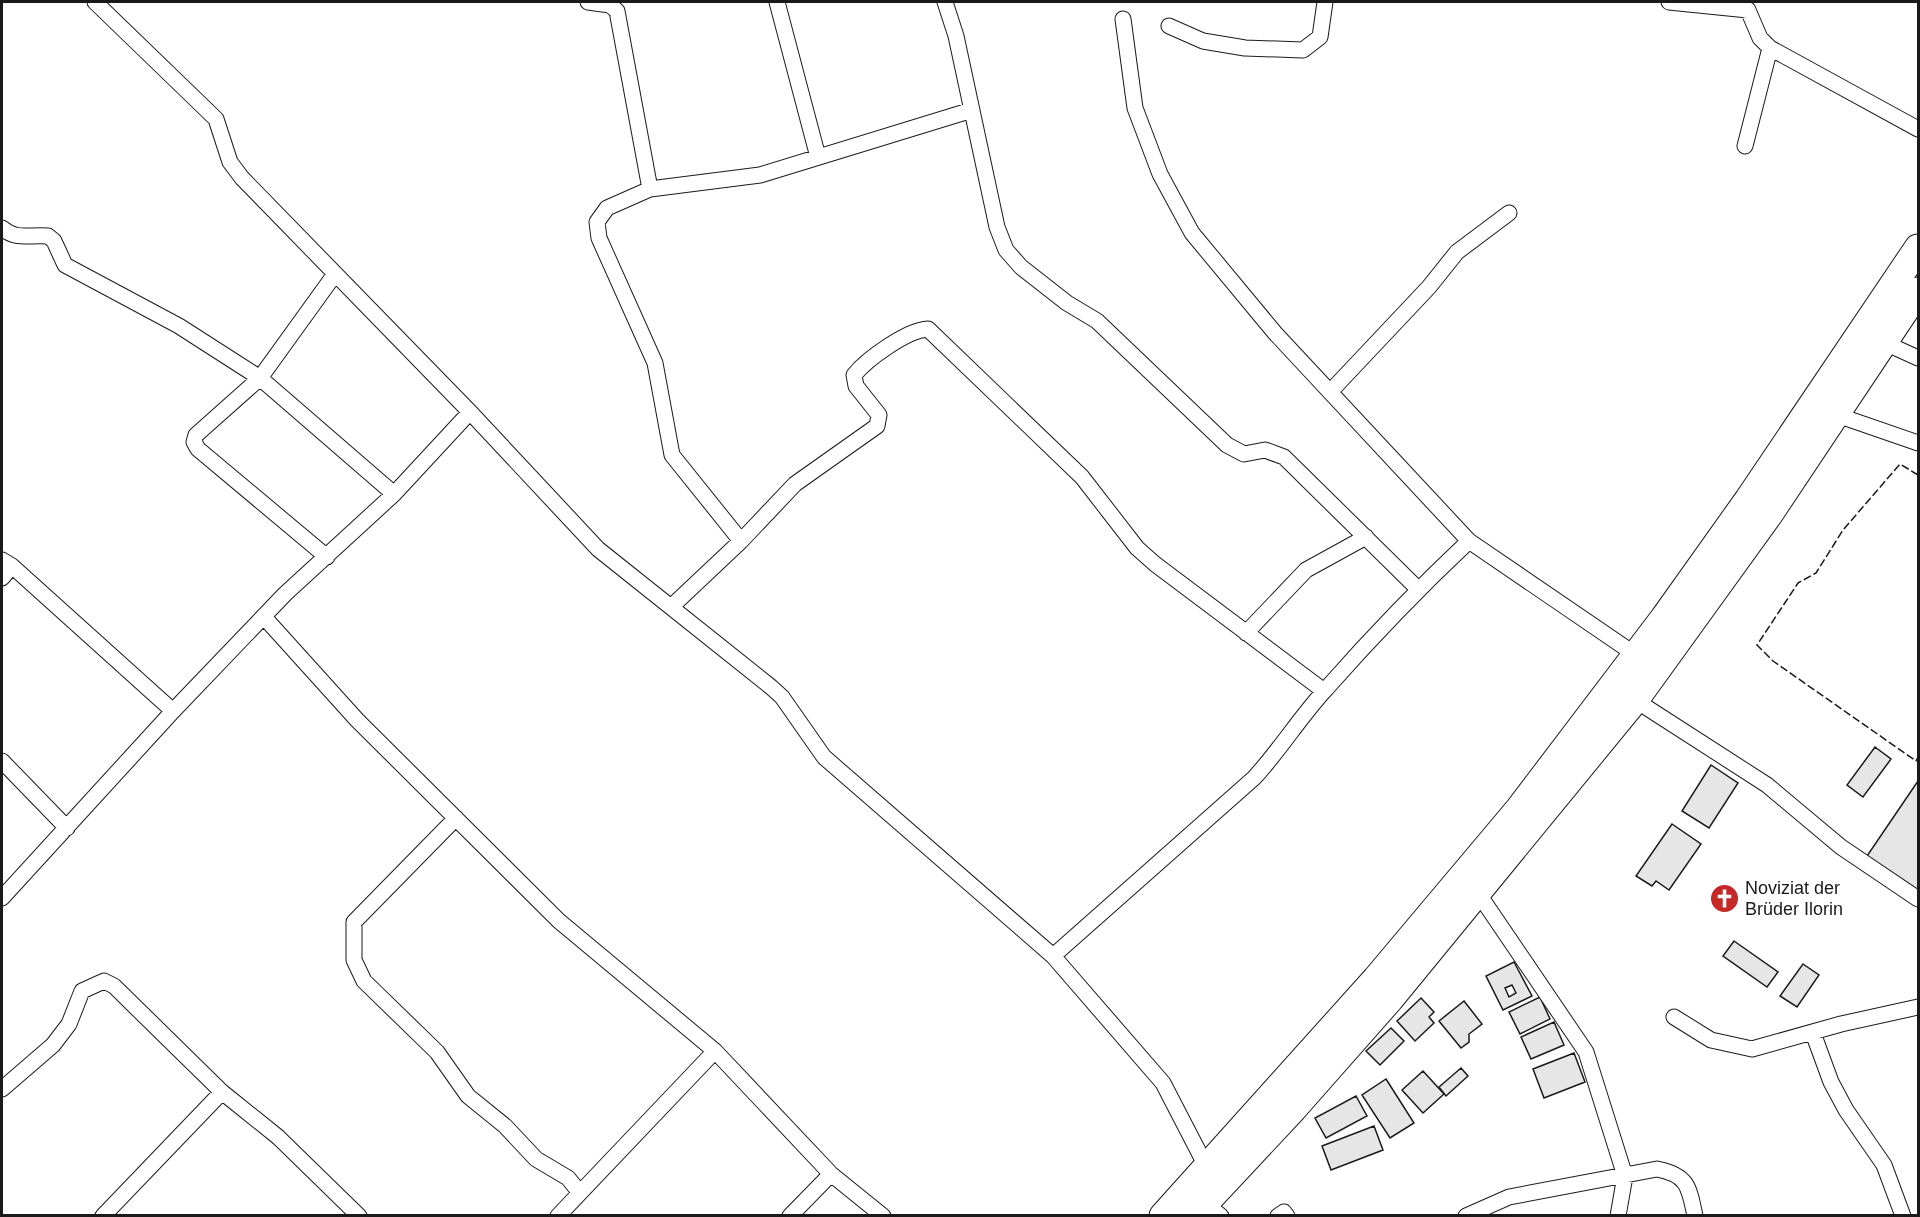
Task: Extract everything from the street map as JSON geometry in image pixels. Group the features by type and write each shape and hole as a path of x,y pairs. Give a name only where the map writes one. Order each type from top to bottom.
{"highway":[{"path":"1163,1215 1376,979 1519,809 1636,655 1748,501 1918,248"},
{"path":"1206,1211 1390,999 1635,700 1837,415 1918,291"}],"street":[{"path":"95,2 216,119 230,162 242,178 470,412 598,549 771,687 782,697 824,757 1053,956 1163,1083 1207,1168"},
{"path":"588,2 610,5 617,11 650,189"},
{"path":"777,2 818,157"},
{"path":"945,2 956,36 997,227 1006,250 1021,267 1067,303 1097,321 1227,445 1244,454 1265,450 1284,457 1418,589"},
{"path":"1168,26 1203,41 1245,48 1304,50 1320,37 1325,2"},
{"path":"1669,2 1751,6 1760,38 1770,48 1918,129"},
{"path":"1124,19 1135,108 1160,174 1175,206 1192,232 1267,324 1469,541 1636,655"},
{"path":"1745,146 1770,48"},
{"path":"741,541 678,466 672,455 655,363 599,238 597,222 607,208 650,189 760,175 972,110"},
{"path":"1330,392 1429,287 1457,252 1509,213"},
{"path":"2,228 10,235 20,238 48,236 54,241 64,265 179,326 260,378 394,494"},
{"path":"327,557 198,449 194,442 196,435 260,378 335,274"},
{"path":"671,607 741,541 795,484 877,426 879,415 856,386 854,375 861,366 915,329 928,329 1082,477 1137,548 1324,691"},
{"path":"1885,343 1918,358"},
{"path":"2,898 173,711 264,616 394,494 470,412"},
{"path":"1837,415 1918,443"},
{"path":"1246,633 1306,570 1366,537"},
{"path":"1053,956 1254,778 1282,747 1324,691 1418,589 1469,541"},
{"path":"2,578 7,563 173,711"},
{"path":"264,616 357,720 559,921 715,1051 831,1174 883,1215"},
{"path":"1635,700 1767,785 1841,847 1918,899"},
{"path":"2,761 67,828"},
{"path":"456,818 354,922 354,960 364,981 437,1052 468,1096 505,1126 536,1159 568,1178 580,1193"},
{"path":"1478,893 1586,1052 1625,1176 1618,1215"},
{"path":"2,1089 52,1045 69,1024 82,991 104,981 114,986 222,1092 278,1137 352,1213"},
{"path":"1674,1017 1711,1040 1752,1049 1841,1024 1918,1007"},
{"path":"1812,1033 1831,1082 1846,1110 1884,1165 1903,1215"},
{"path":"558,1215 715,1051"},
{"path":"103,1215 222,1092"},
{"path":"1470,1214 1509,1197 1657,1168 1674,1172 1689,1186 1695,1215"},
{"path":"790,1215 831,1174"},
{"path":"1278,1215 1284,1212 1287,1215"}],"building":[{"path":"1875,747 1891,759 1863,797 1847,785"},
{"path":"1711,765 1738,783 1709,828 1682,811"},
{"path":"1918,781 1918,892 1867,856"},
{"path":"1672,824 1701,844 1669,890 1656,881 1652,886 1636,876"},
{"path":"1734,941 1778,972 1767,987 1723,956"},
{"path":"1514,962 1532,996 1503,1010 1486,976","holes":["1512,985 1516,993 1509,997 1505,988"]},
{"path":"1803,964 1819,975 1797,1007 1780,996"},
{"path":"1540,997 1550,1019 1520,1034 1509,1012"},
{"path":"1421,998 1434,1012 1429,1017 1434,1023 1415,1041 1397,1021"},
{"path":"1464,1001 1482,1024 1469,1034 1469,1042 1461,1048 1439,1021"},
{"path":"1554,1022 1564,1045 1531,1059 1521,1037"},
{"path":"1391,1028 1404,1041 1380,1065 1366,1051"},
{"path":"1574,1053 1585,1082 1544,1098 1533,1069"},
{"path":"1461,1068 1468,1076 1446,1096 1439,1087"},
{"path":"1423,1071 1444,1094 1423,1113 1402,1090"},
{"path":"1386,1079 1414,1123 1390,1138 1362,1095"},
{"path":"1356,1096 1367,1116 1326,1138 1315,1118"},
{"path":"1374,1126 1383,1150 1331,1170 1322,1146"}],"fence":[{"path":"1918,475 1900,464 1843,530 1816,573 1798,583 1757,645 1773,661 1916,761 1918,757"}],"place":[{"name":"Noviziat der Brüder Ilorin","path":"1724,898"}]}
